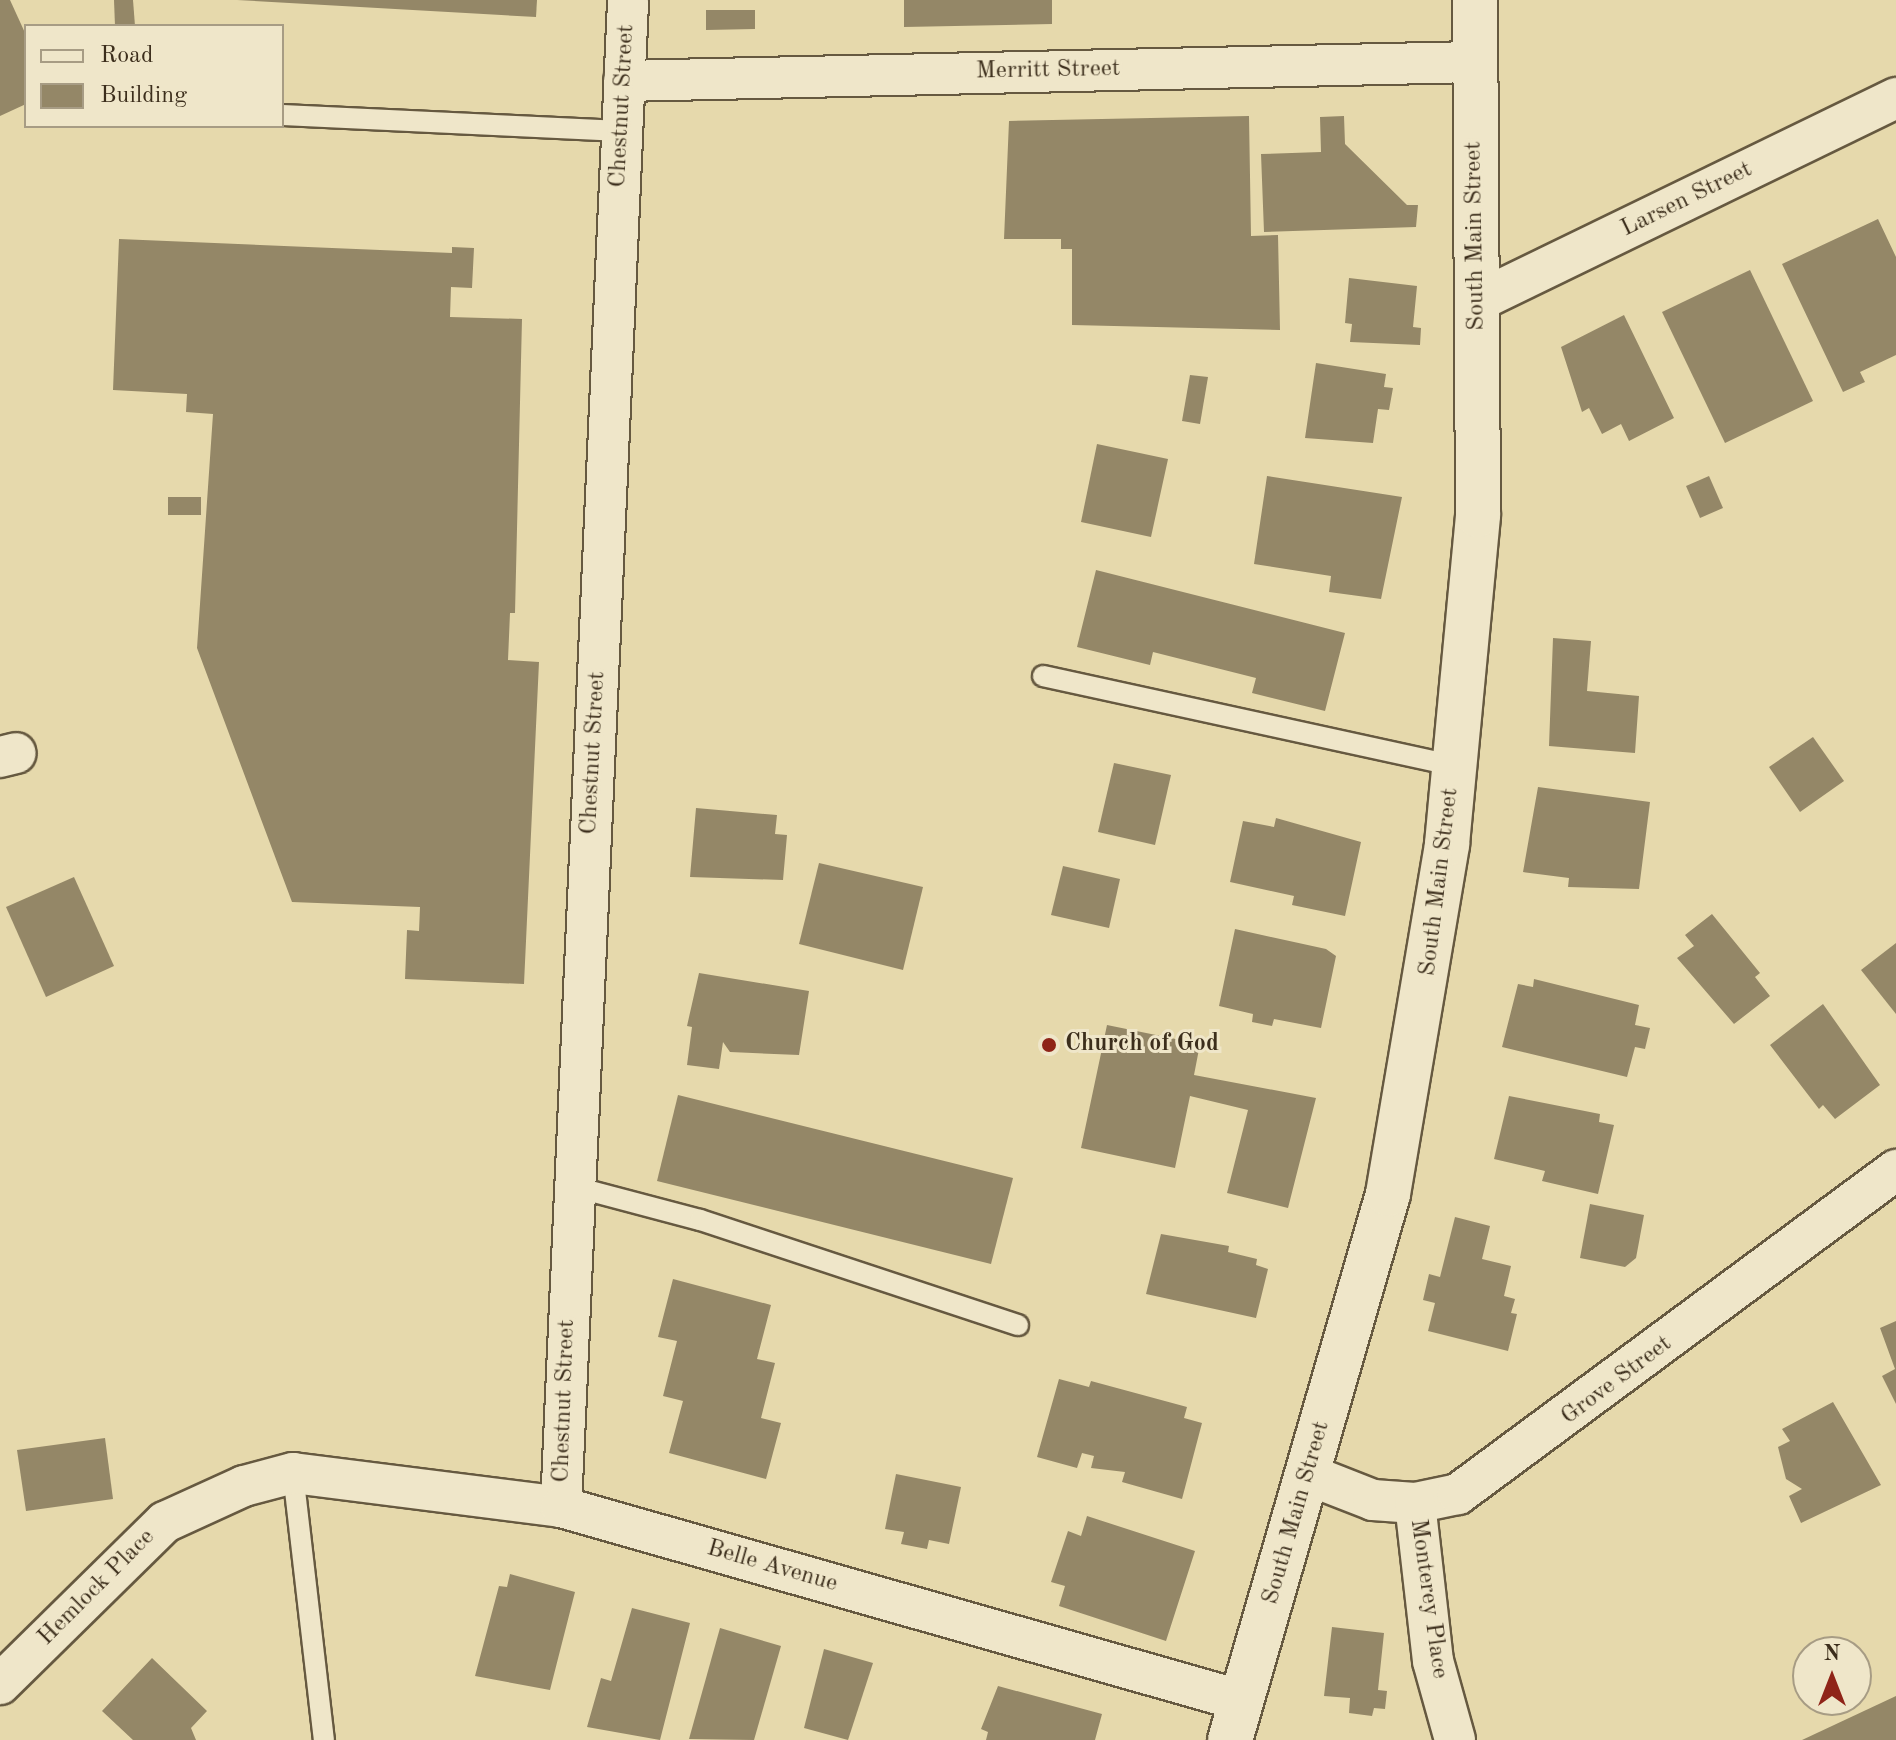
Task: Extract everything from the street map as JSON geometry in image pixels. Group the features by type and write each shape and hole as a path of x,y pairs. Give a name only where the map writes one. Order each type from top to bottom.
{"main road":[{"name":"South Main Street","path":"1237,1720 1388,1194 1422,1019 1455,766 1478,515 1478,301 1472,62 1475,0"}],"street":[{"name":"Chestnut Street","path":"561,1507 628,0"},
{"name":"Merritt Street","path":"624,81 1472,62"},
{"name":"Larsen Street","path":"1478,301 1896,98"},
{"name":"Grove Street","path":"1309,1475 1373,1500 1415,1503 1458,1494 1533,1444 1896,1170"},
{"name":"Belle Avenue","path":"293,1473 561,1507 1237,1720"},
{"name":"Hemlock Place","path":"0,1684 165,1522 244,1486 293,1473"},
{"name":"Monterey Place","path":"1415,1503 1433,1661 1455,1740"}],"lane":[{"path":"284,115 622,131"},
{"path":"1043,676 1455,766"},
{"path":"575,1187 700,1220 1018,1325"},
{"path":"293,1473 324,1740"}],"building":[{"path":"0,0 10,0 24,31 24,105 0,116"},
{"path":"114,0 133,0 135,24 115,24"},
{"path":"237,0 537,0 536,17"},
{"path":"904,0 1052,0 1052,24 904,27"},
{"path":"706,10 755,10 755,29 706,30"},
{"path":"1249,116 1251,236 1278,235 1280,330 1072,325 1072,249 1061,249 1061,239 1004,239 1009,121"},
{"path":"1344,116 1345,144 1407,205 1418,205 1416,227 1264,232 1261,154 1321,152 1320,117"},
{"path":"1878,219 1896,257 1896,355 1860,372 1865,382 1843,392 1782,264"},
{"path":"119,239 452,253 452,247 474,248 472,288 451,287 450,317 522,319 515,613 510,613 508,660 539,662 524,984 405,979 407,930 419,931 420,907 292,902 197,648 213,414 186,412 187,394 113,390"},
{"path":"1750,270 1813,401 1725,443 1662,312"},
{"path":"1349,278 1417,286 1413,327 1421,328 1420,345 1350,342 1352,324 1345,323"},
{"path":"1624,315 1674,418 1629,441 1621,424 1602,434 1589,408 1582,412 1561,347"},
{"path":"1316,363 1386,374 1384,387 1393,388 1389,410 1378,409 1373,443 1305,438"},
{"path":"1190,375 1208,377 1200,424 1182,421"},
{"path":"1097,444 1168,459 1151,537 1081,522"},
{"path":"1267,476 1402,497 1381,599 1329,592 1331,576 1254,564"},
{"path":"1709,476 1723,508 1700,518 1686,486"},
{"path":"168,497 201,497 201,515 168,515"},
{"path":"1096,570 1345,633 1325,711 1252,693 1256,678 1153,652 1150,665 1077,647"},
{"path":"1553,638 1591,641 1587,691 1639,696 1635,753 1549,746"},
{"path":"1813,737 1844,781 1800,812 1769,767"},
{"path":"1114,763 1171,775 1155,845 1098,832"},
{"path":"1538,787 1650,802 1639,889 1568,887 1569,878 1523,872"},
{"path":"696,808 777,815 775,834 787,835 783,880 690,877"},
{"path":"1276,818 1361,842 1345,916 1292,905 1294,896 1230,882 1243,821 1274,827"},
{"path":"819,863 923,887 903,970 799,944"},
{"path":"1063,866 1120,879 1109,928 1051,915"},
{"path":"74,877 114,966 46,997 6,907"},
{"path":"1712,914 1760,973 1755,977 1770,996 1734,1024 1677,958 1694,946 1685,935"},
{"path":"1235,929 1326,949 1336,956 1321,1028 1274,1019 1272,1026 1252,1022 1253,1014 1219,1006"},
{"path":"1896,943 1896,1014 1861,970"},
{"path":"699,973 809,991 799,1055 730,1052 723,1042 719,1069 687,1065 692,1027 687,1026"},
{"path":"1534,979 1639,1005 1635,1025 1650,1028 1645,1049 1635,1047 1627,1077 1502,1047 1518,984 1533,987"},
{"path":"1823,1004 1880,1085 1835,1119 1823,1105 1819,1109 1770,1045"},
{"path":"1107,1025 1200,1044 1194,1075 1316,1098 1288,1208 1227,1193 1248,1110 1190,1096 1175,1168 1081,1148"},
{"path":"678,1095 1013,1178 991,1264 657,1181"},
{"path":"1509,1096 1600,1114 1599,1122 1614,1125 1598,1194 1542,1181 1545,1171 1494,1159"},
{"path":"1590,1204 1644,1215 1636,1258 1625,1267 1580,1258"},
{"path":"1455,1217 1490,1226 1482,1259 1511,1266 1504,1296 1515,1299 1511,1313 1517,1314 1508,1351 1428,1331 1435,1303 1423,1300 1429,1274 1440,1277"},
{"path":"1161,1234 1229,1246 1228,1252 1257,1259 1256,1265 1268,1269 1256,1318 1146,1294"},
{"path":"673,1279 771,1305 757,1359 775,1363 761,1418 781,1423 766,1479 669,1453 683,1401 663,1396 677,1341 658,1337"},
{"path":"1896,1321 1896,1404 1882,1376 1895,1369 1880,1328"},
{"path":"1059,1379 1089,1387 1091,1381 1187,1407 1184,1418 1202,1423 1182,1499 1122,1482 1125,1472 1091,1468 1094,1456 1082,1453 1077,1468 1037,1457"},
{"path":"1833,1402 1881,1485 1801,1523 1789,1496 1802,1489 1786,1479 1778,1447 1790,1441 1782,1429"},
{"path":"105,1438 113,1499 26,1511 17,1450"},
{"path":"896,1474 961,1487 949,1544 929,1540 927,1549 901,1544 904,1532 885,1529"},
{"path":"1087,1516 1195,1551 1166,1641 1059,1606 1065,1586 1051,1582 1068,1531 1081,1536"},
{"path":"510,1574 575,1592 550,1690 475,1676 499,1586 507,1587"},
{"path":"632,1608 690,1623 660,1740 587,1727 601,1678 611,1681"},
{"path":"1332,1627 1384,1633 1378,1690 1387,1691 1385,1709 1374,1708 1372,1716 1349,1713 1350,1698 1324,1696"},
{"path":"720,1628 781,1646 754,1740 689,1739"},
{"path":"824,1649 873,1663 848,1740 804,1728"},
{"path":"152,1658 207,1711 191,1728 196,1740 133,1740 102,1711"},
{"path":"998,1686 1102,1714 1095,1740 986,1740 988,1732 981,1729"},
{"path":"1896,1696 1896,1740 1802,1740 1853,1716 1872,1716 1872,1707"}],"place":[{"name":"Church of God","path":"1049,1045"}]}
